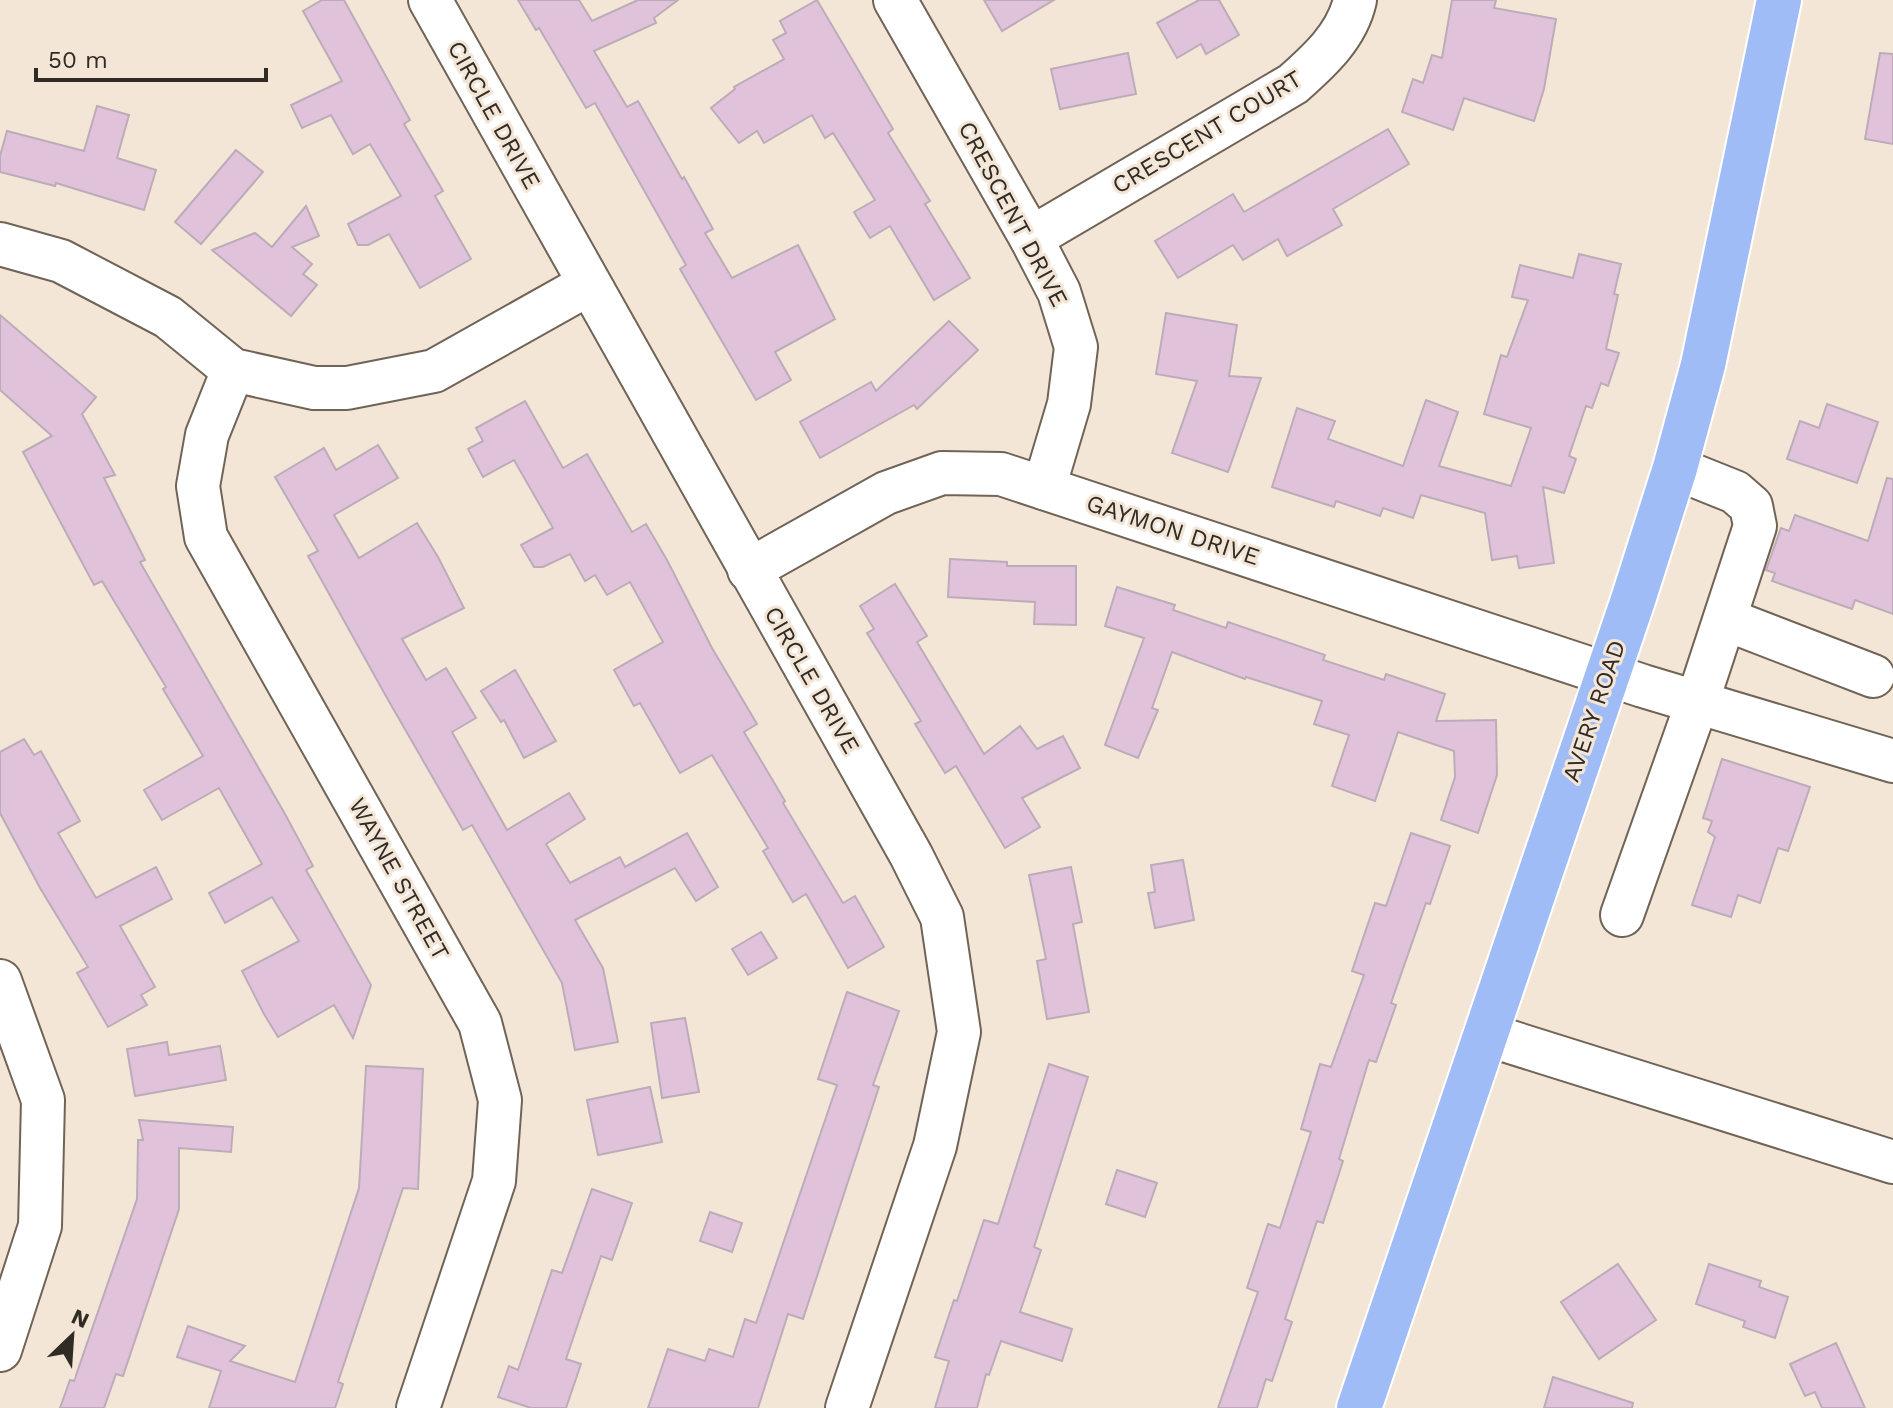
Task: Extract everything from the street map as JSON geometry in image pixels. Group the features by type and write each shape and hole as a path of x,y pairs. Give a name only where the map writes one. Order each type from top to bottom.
{"main road":[{"name":"AVERY ROAD","path":"1359,1408 1675,468 1717,303 1779,0"}],"street":[{"name":"CIRCLE DRIVE","path":"430,0 911,855 942,917 959,1032 935,1146 847,1408"},
{"name":"CRESCENT DRIVE","path":"895,0 1031,238 1059,292 1076,347 1069,404 1044,488"},
{"name":"CRESCENT COURT","path":"1031,238 1293,84 1329,52 1355,0"},
{"path":"0,244 61,261 168,317 233,370 325,388 347,388 434,371 589,284"},
{"name":"WAYNE STREET","path":"233,370 207,435 198,486 206,537 480,1023 500,1100 494,1181 418,1408"},
{"path":"1622,915 1755,526 1751,506 1735,492 1675,468"},
{"name":"GAYMON DRIVE","path":"749,570 886,493 942,473 1001,474 1606,674 1893,761"},
{"path":"1725,619 1873,676"},
{"path":"0,981 43,1100 40,1226 0,1350"},
{"path":"1485,1034 1889,1148"}],"building":[{"path":"322,0 344,0 410,120 404,124 443,191 435,196 471,259 420,288 389,234 368,245 358,245 348,224 401,196 370,144 353,154 331,115 302,128 291,105 342,81 303,11"},
{"path":"518,0 579,0 592,21 638,0 678,0 654,18 656,23 594,51 627,107 638,101 713,229 705,233 732,278 798,245 835,319 775,352 791,380 756,400 680,269 686,265 595,103 586,108 539,28 536,30"},
{"path":"817,0 893,129 888,133 930,201 925,204 970,278 934,300 890,226 870,238 854,212 875,200 833,133 825,138 812,115 764,143 757,131 739,143 711,108 734,87 784,59 773,40 786,33 780,21"},
{"path":"984,0 1054,0 1002,31"},
{"path":"1199,0 1219,0 1239,35 1206,54 1201,44 1177,58 1157,23"},
{"path":"1452,0 1496,0 1494,8 1556,19 1544,89 1534,121 1464,98 1453,130 1402,112 1413,79 1423,83 1432,55 1442,58"},
{"path":"1128,53 1136,94 1060,109 1051,69"},
{"path":"1880,53 1893,54 1893,144 1865,139"},
{"path":"97,106 129,115 117,158 156,170 144,210 56,183 55,186 0,172 0,156 7,131 84,151"},
{"path":"1388,129 1409,164 1333,209 1342,225 1287,256 1278,239 1243,260 1233,245 1178,278 1155,241 1233,194 1244,212"},
{"path":"236,150 263,172 201,244 175,222"},
{"path":"306,206 319,236 292,247 312,264 303,274 317,285 291,316 212,250 255,233 272,247"},
{"path":"1579,254 1621,264 1614,294 1618,295 1606,349 1619,353 1608,386 1601,383 1592,408 1586,406 1569,456 1576,459 1564,493 1543,487 1554,563 1519,568 1517,556 1492,560 1485,513 1421,495 1413,518 1383,508 1380,516 1336,501 1334,507 1272,487 1297,408 1335,421 1328,439 1403,466 1426,400 1458,412 1439,466 1511,486 1531,428 1484,414 1501,355 1507,357 1528,300 1512,297 1520,265 1573,278"},
{"path":"1166,313 1237,325 1229,376 1261,378 1228,472 1172,453 1197,381 1156,374"},
{"path":"0,315 96,397 82,414 115,475 104,478 145,560 140,562 285,814 313,866 306,870 371,985 353,1038 334,1005 278,1037 264,1014 242,971 299,941 272,897 225,923 209,893 262,864 219,788 162,820 144,790 203,756 163,689 166,687 102,581 94,585 23,452 52,436 0,390"},
{"path":"949,321 978,350 917,409 914,405 820,458 800,422 871,382 876,391"},
{"path":"525,401 563,468 587,454 632,532 646,524 712,648 757,724 744,732 785,801 783,803 843,903 855,896 884,947 848,968 806,894 793,902 763,851 768,848 712,755 680,773 640,703 634,706 614,670 663,642 630,582 607,595 595,575 585,581 570,554 543,567 534,567 521,545 553,528 514,460 483,477 468,449 483,441 476,428"},
{"path":"1827,404 1878,422 1857,483 1787,459 1800,421 1819,428"},
{"path":"378,445 398,478 334,515 359,558 417,523 438,557 464,608 402,639 426,680 446,668 476,718 452,732 507,830 569,793 585,819 546,844 570,883 620,857 625,867 687,833 718,887 696,901 675,868 575,920 603,968 618,1042 575,1050 562,983 472,825 463,830 387,698 308,556 318,551 275,477 324,448 336,470"},
{"path":"1887,478 1893,479 1893,614 1855,600 1852,609 1772,581 1775,573 1766,570 1781,528 1789,531 1795,515 1868,541"},
{"path":"950,559 1007,562 1007,566 1076,566 1076,625 1034,624 1035,602 948,597"},
{"path":"895,584 927,636 917,642 984,754 1020,726 1037,749 1063,736 1080,768 1022,798 1040,827 1005,848 956,766 945,773 915,724 921,721 867,633 874,629 860,606"},
{"path":"1117,587 1175,605 1173,610 1226,628 1228,622 1325,655 1323,660 1384,680 1386,674 1445,694 1436,721 1496,720 1497,775 1478,833 1441,820 1455,777 1454,751 1398,732 1375,801 1332,786 1349,735 1314,724 1322,701 1245,679 1172,652 1152,708 1158,710 1138,758 1105,745 1144,638 1105,626"},
{"path":"515,670 556,741 524,758 504,720 501,722 481,691"},
{"path":"24,739 34,755 41,751 80,821 58,833 96,898 156,867 172,899 120,926 155,987 141,995 147,1005 108,1027 77,973 88,967 40,888 0,813 0,752"},
{"path":"1722,759 1810,787 1788,851 1778,848 1760,903 1738,895 1731,917 1692,905 1715,837 1708,832 1712,821 1703,818"},
{"path":"1411,833 1450,846 1430,904 1426,903 1391,1003 1396,1005 1376,1062 1369,1060 1339,1159 1343,1161 1323,1223 1317,1221 1285,1319 1292,1322 1272,1381 1266,1379 1257,1408 1218,1408 1258,1292 1247,1288 1268,1224 1280,1228 1311,1132 1301,1129 1320,1064 1331,1067 1364,975 1352,971 1375,903 1386,906"},
{"path":"1183,860 1194,920 1155,928 1148,893 1155,892 1151,865"},
{"path":"1071,867 1082,922 1073,924 1089,1012 1047,1019 1037,961 1046,959 1029,875"},
{"path":"761,932 777,958 748,975 732,949"},
{"path":"847,992 899,1011 873,1085 879,1087 803,1319 788,1314 758,1408 648,1408 668,1349 705,1361 709,1349 733,1357 745,1319 756,1323 837,1085 818,1079"},
{"path":"685,1018 699,1092 662,1098 651,1023"},
{"path":"167,1042 169,1055 220,1046 226,1080 135,1096 127,1049"},
{"path":"1049,1064 1088,1077 1034,1247 1041,1250 1020,1312 1072,1329 1062,1361 1001,1341 989,1375 986,1374 977,1408 935,1408 949,1361 935,1357 984,1220 998,1224"},
{"path":"366,1066 423,1069 418,1189 403,1188 338,1382 343,1384 335,1408 209,1408 221,1371 177,1357 188,1326 245,1346 230,1361 295,1382 359,1188"},
{"path":"650,1087 662,1142 598,1155 587,1100"},
{"path":"139,1120 233,1127 231,1152 179,1148 179,1209 123,1376 116,1374 104,1408 60,1408 70,1380 74,1381 137,1199 138,1140 143,1140"},
{"path":"1117,1170 1157,1183 1145,1217 1106,1204"},
{"path":"592,1189 632,1203 612,1260 601,1256 566,1359 581,1364 566,1408 531,1408 498,1397 509,1366 518,1370 552,1270 562,1273"},
{"path":"710,1212 742,1223 732,1252 700,1241"},
{"path":"1618,1264 1656,1320 1599,1359 1561,1302"},
{"path":"1709,1264 1761,1281 1759,1287 1788,1297 1775,1338 1743,1327 1745,1321 1696,1304"},
{"path":"1836,1343 1865,1408 1822,1408 1815,1392 1805,1396 1790,1364"},
{"path":"1553,1377 1633,1403 1632,1408 1544,1408"}]}
